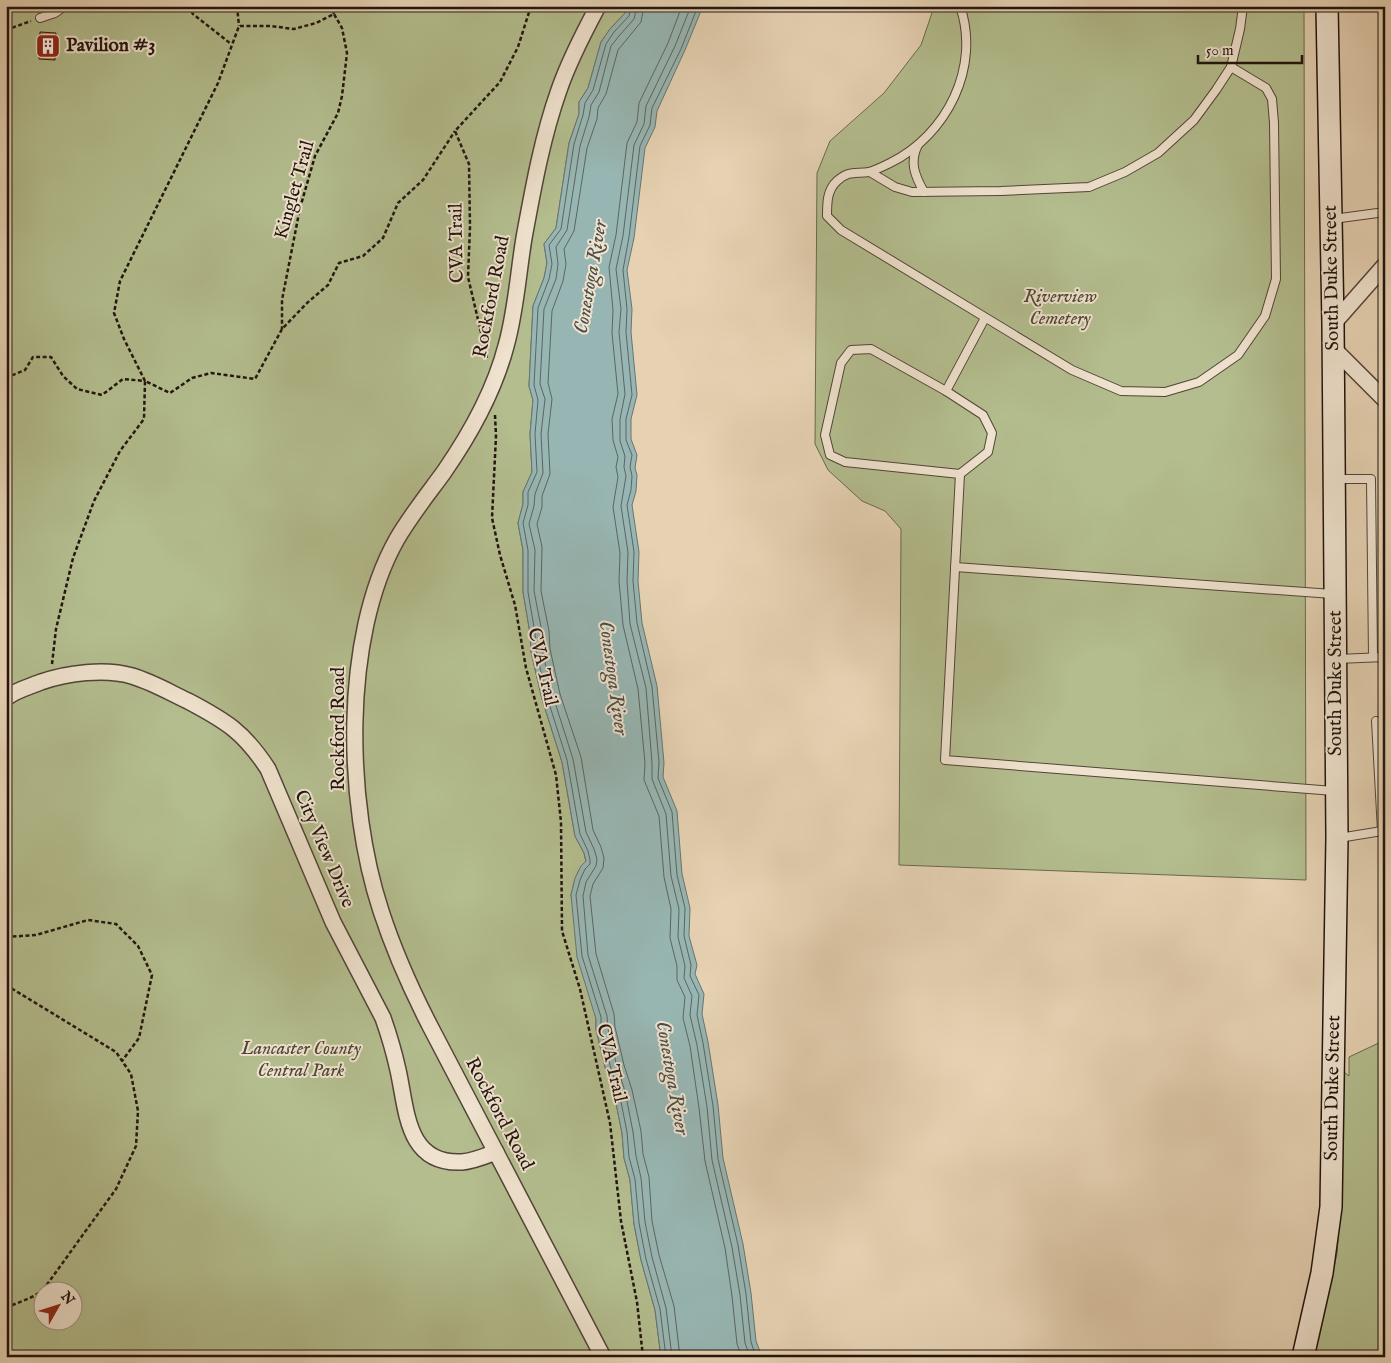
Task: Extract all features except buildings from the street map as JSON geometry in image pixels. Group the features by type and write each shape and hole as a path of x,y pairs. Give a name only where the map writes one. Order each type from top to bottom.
{"main road":[{"name":"South Duke Street","path":"1303,1357 1322,1273 1331,1207 1337,838 1333,324 1327,6"}],"street":[{"name":"Rockford Road","path":"598,6 576,49 558,92 540,157 524,238 512,317 506,346 494,383 471,429 396,541 380,576 372,600 359,663 356,695 355,754 362,830 380,908 391,941 409,984 430,1026 603,1357"},
{"path":"1333,324 1385,265"},
{"path":"1333,348 1382,392"},
{"name":"City View Drive","path":"6,698 21,689 51,679 82,673 113,673 130,676 156,685 214,715 244,738 271,774 333,922 383,1018 398,1070 405,1108 415,1139 429,1154 440,1159 460,1162 469,1161 496,1152"}],"lane":[{"path":"40,18 55,13 65,6"},
{"path":"960,6 967,35 967,49 962,80 945,114 928,135 891,163 870,172 849,173 836,182 827,198 827,216 841,230 984,318 1072,370 1121,391 1165,392 1199,382 1238,355 1265,316 1276,279 1272,100 1266,88 1231,67"},
{"path":"870,172 895,187 912,192 1001,191 1089,187 1126,172 1158,152 1194,120 1231,67 1243,6"},
{"path":"919,143 914,153 913,166 916,178 924,192"},
{"path":"1331,219 1385,212"},
{"path":"946,391 984,318"},
{"path":"871,349 946,391 982,415 992,433 988,452 960,474 845,462 830,454 825,435 841,363 852,350 871,349"},
{"path":"960,474 945,760 1336,792"},
{"path":"1334,479 1371,479 1373,657"},
{"path":"955,567 1335,594"},
{"path":"1335,659 1385,656"},
{"path":"1337,838 1384,831 1376,721"}],"path":[{"path":"188,6 193,14 232,44"},
{"path":"51,679 56,628 73,558 94,501 120,451 144,419 145,381 124,339 114,312 120,281 218,83 239,26 237,6"},
{"name":"Kinglet Trail","path":"282,329 282,300 300,208 315,156 338,113 342,96 347,53 342,28 331,6"},
{"path":"6,376 8,377 24,370 33,357 50,357 63,376 77,389 102,395 123,379 145,381 170,393 192,378 211,373 255,379 282,329 307,303 328,285 339,263 363,256 383,238 398,203 423,180 455,131 500,82 518,47 531,6"},
{"path":"239,26 270,26 294,29 316,23 334,14"},
{"path":"6,30 40,18"},
{"name":"CVA Trail","path":"455,131 469,164 470,227 468,277 494,383"},
{"name":"CVA Trail","path":"495,409 496,436 492,518 500,555 515,605 526,668 556,775 562,822 562,931 580,989 610,1123 621,1221 637,1302 643,1357"},
{"path":"6,937 36,935 88,920 116,924 138,946 152,975 139,1038 122,1061"},
{"path":"6,985 116,1052 130,1074 138,1111 136,1146 116,1189 51,1280"},
{"path":"6,1308 17,1302 32,1298"}],"green space":[{"name":"Lancaster County Central Park","path":"6,6 626,6 625,13 601,42 588,88 579,102 579,114 569,143 556,228 544,244 547,263 544,278 533,306 529,386 533,400 530,434 532,472 523,492 523,504 518,523 523,550 523,592 530,633 531,652 542,699 562,762 575,836 584,853 586,862 574,881 571,895 596,1019 596,1030 606,1071 614,1093 622,1133 624,1158 630,1180 634,1224 641,1260 655,1310 661,1357 6,1357"},
{"name":"Riverview Cemetery","path":"931,6 1304,6 1306,880 899,865 901,529 885,511 862,501 828,470 815,444 817,173 830,141 884,93 921,45 932,13"},
{"path":"1385,1040 1385,1357 1312,1357 1337,1254 1341,1199 1344,1072 1349,1076 1349,1057"}],"water":[{"name":"Conestoga River","path":"626,6 703,6 657,111 655,127 645,148 634,238 627,270 632,309 631,332 637,395 631,419 631,439 637,455 635,468 637,475 636,491 632,505 639,552 638,581 642,623 657,686 664,763 663,777 677,811 682,874 690,908 689,936 697,965 695,974 704,994 702,1014 718,1105 723,1158 743,1244 756,1341 762,1357 661,1357 655,1310 641,1260 634,1224 630,1180 624,1158 622,1133 614,1093 606,1071 596,1029 596,1019 577,957 571,895 575,878 586,861 575,836 562,762 542,699 531,651 523,592 523,550 518,523 523,504 523,492 532,472 530,434 533,400 529,386 533,306 544,278 547,263 544,244 556,228 569,143 579,114 579,102 588,88 601,42 625,13"}],"place":[{"name":"Pavilion #3","path":"48,46"}]}
